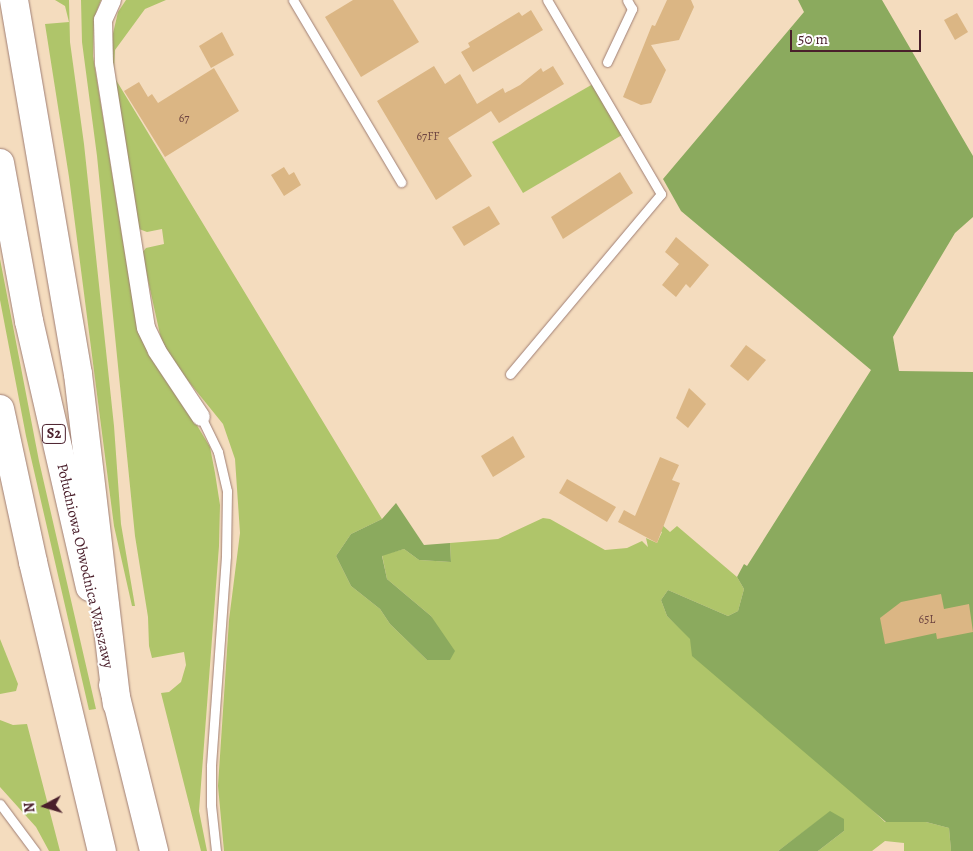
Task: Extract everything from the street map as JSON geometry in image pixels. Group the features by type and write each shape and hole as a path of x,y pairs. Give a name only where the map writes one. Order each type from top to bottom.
{"highway":[{"path":"15,6 79,384 117,704"},
{"name":"Południowa Obwodnica Warszawy","path":"0,163 29,321 117,704"},
{"path":"0,409 68,715 102,851"},
{"path":"0,483 33,562"},
{"name":"S2","path":"117,704 154,851"}],"street":[{"path":"112,0 103,20 104,63 146,328 157,351 202,417"}],"lane":[{"path":"292,0 401,182"},
{"path":"510,374 661,194 547,0"},
{"path":"607,62 632,9 626,0"},
{"path":"202,417 218,452 227,491 226,556 211,766 211,805 216,851"},
{"path":"0,804 35,851"}],"green space":[{"path":"55,0 69,0 70,42 84,144 114,426 121,524 135,606 132,606 114,526 69,177 45,24 69,22 65,6"},
{"path":"81,0 101,0 94,18 93,56 134,309 139,329 210,447 220,505 219,546 199,811 207,851 201,851 161,693 169,692 181,682 186,665 184,652 152,658 149,646 148,617 135,536 97,156 82,42"},
{"path":"126,0 166,0 145,9 115,50 114,71 111,42 118,12"},
{"path":"798,0 882,0 973,156 973,217 955,233 893,337 899,371 973,372 973,851 951,851 949,828 926,822 886,822 692,656 690,639 667,616 661,600 668,590 728,616 738,611 744,589 737,577 744,564 747,566 871,370 681,211 663,179 804,12"},
{"path":"113,75 382,519 351,534 336,556 351,586 380,609 390,624 427,660 450,660 431,616 387,579 382,555 404,549 419,560 451,562 450,543 498,539 543,518 550,519 605,550 627,548 642,541 648,547 646,538 657,543 662,532 655,528 660,523 670,532 677,526 737,577 744,589 738,611 728,616 668,590 661,600 667,616 885,822 926,822 949,828 951,851 904,851 904,843 885,841 872,851 818,851 844,831 830,812 778,851 224,851 218,786 229,620 240,533 235,459 223,424 176,366 161,339 142,253 146,248 164,244 162,229 147,232 139,229"},
{"path":"593,84 622,135 523,193 492,142"},
{"path":"0,259 39,461 96,709 89,710 26,436 0,300"},
{"path":"396,503 424,545 450,543 451,562 419,560 404,549 382,556 387,579 431,616 455,651 450,660 427,660 390,624 380,609 351,586 336,556 351,534 382,519"},
{"path":"0,639 18,684 16,691 0,694"},
{"path":"0,720 13,725 27,724 60,851 49,851 36,827 0,787"},
{"path":"830,811 844,819 844,831 818,851 778,851"}],"building":[{"path":"353,0 393,0 419,42 361,77 325,17"},
{"path":"667,0 691,0 694,7 679,40 651,45 666,70 651,103 641,105 623,97 652,25 655,26"},
{"path":"531,10 543,30 473,72 461,52 470,47 468,43 519,12 522,16"},
{"path":"957,13 968,32 955,40 944,20"},
{"path":"222,32 234,55 211,68 199,46"},
{"path":"434,66 445,84 460,74 477,104 503,88 505,93 520,85 541,68 543,72 553,66 564,84 499,123 491,111 448,138 472,176 436,200 377,101"},
{"path":"214,68 239,111 165,157 124,91 139,82 148,97 152,94 158,103"},
{"path":"284,167 289,175 294,172 301,185 284,196 271,175"},
{"path":"620,172 633,193 563,239 551,217"},
{"path":"489,206 500,224 464,246 452,227"},
{"path":"676,237 709,265 690,288 686,284 676,297 662,285 679,264 665,252"},
{"path":"746,345 766,360 748,381 730,366"},
{"path":"689,388 706,404 688,428 676,418"},
{"path":"513,436 525,457 493,477 481,456"},
{"path":"660,457 679,465 672,480 680,483 657,543 618,522 624,510 635,516"},
{"path":"567,479 616,507 607,522 559,493"},
{"path":"941,594 944,609 969,604 973,632 937,639 936,633 885,644 880,618 901,602"}]}
